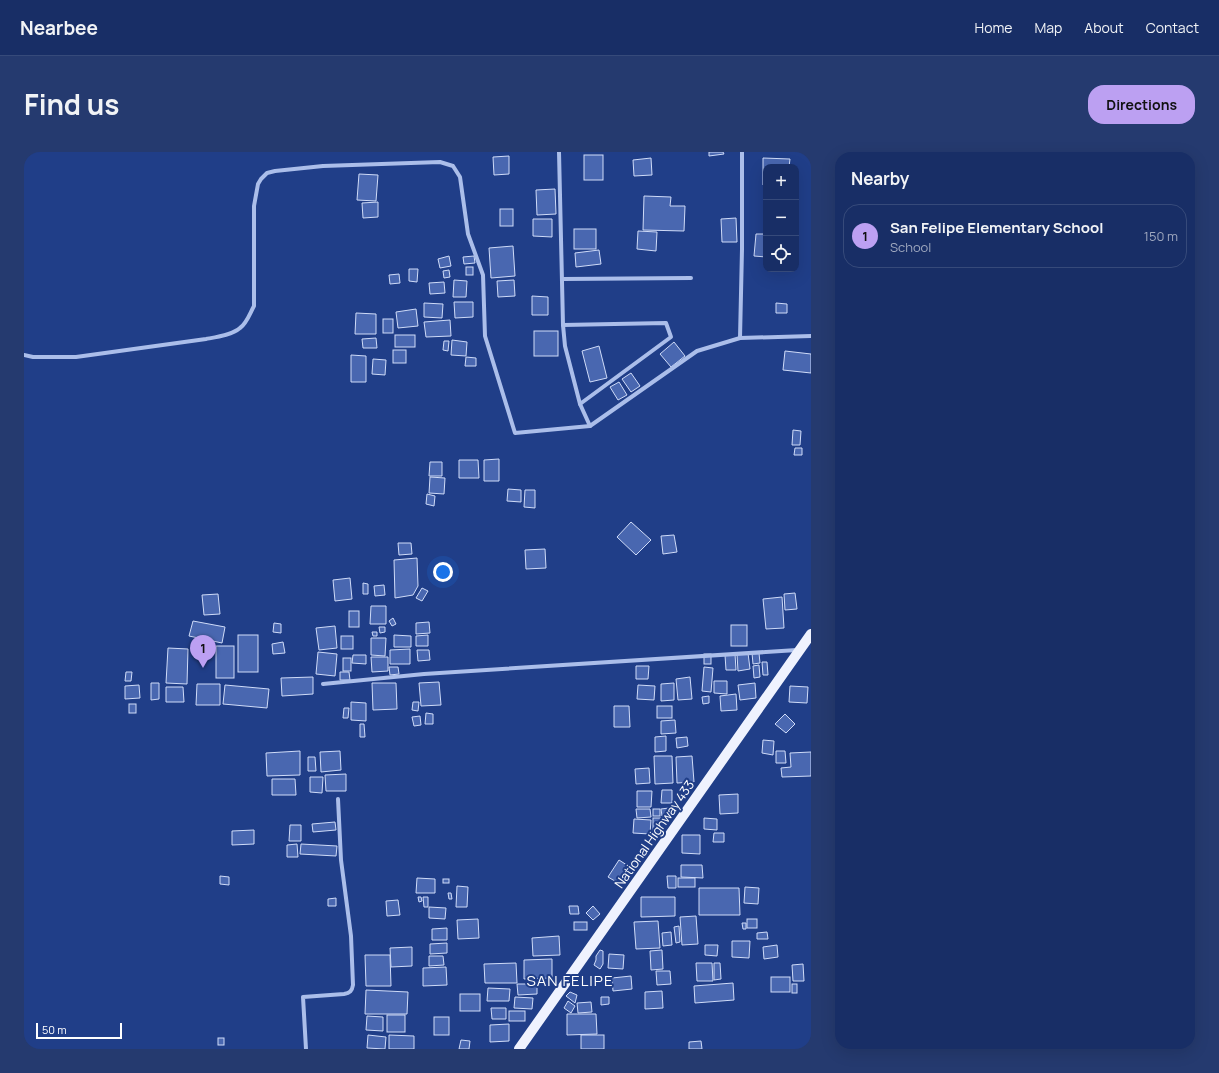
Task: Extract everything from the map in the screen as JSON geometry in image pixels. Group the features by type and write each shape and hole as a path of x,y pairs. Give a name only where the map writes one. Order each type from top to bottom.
{"main road":[{"name":"National Highway 433","path":"519,1049 811,634"}],"street":[{"path":"559,152 563,325 565,346 580,404 590,426"},
{"path":"740,338 742,152"},
{"path":"24,355 33,357 76,357 206,339 225,335 240,329 248,320 254,306 254,206 258,184 261,178 267,173 275,171 323,166 440,162 453,166 460,177 468,234 483,275 485,336 515,433 590,426 697,351 740,338 811,336"},
{"path":"562,279 692,278"},
{"path":"563,325 666,324 671,337 580,404"},
{"path":"323,684 424,674 799,650"},
{"path":"306,1049 303,997 344,994 350,992 354,985 351,936 341,860 338,799"}],"building":[{"path":"709,152 723,152 724,154 709,156"},
{"path":"584,155 603,155 603,180 584,180"},
{"path":"509,156 509,174 494,175 493,157"},
{"path":"651,158 652,175 634,176 633,160"},
{"path":"763,158 790,159 789,164 763,164"},
{"path":"359,174 378,175 376,201 357,200"},
{"path":"555,189 556,214 537,215 536,190"},
{"path":"644,196 671,197 670,206 685,206 684,231 643,230"},
{"path":"378,202 378,217 363,218 362,203"},
{"path":"500,209 513,209 513,226 500,226"},
{"path":"736,218 737,242 722,242 721,219"},
{"path":"533,219 552,219 552,237 533,236"},
{"path":"574,229 596,229 596,249 574,249"},
{"path":"638,231 657,232 656,251 637,249"},
{"path":"756,234 763,234 763,257 754,256"},
{"path":"513,246 515,276 491,278 489,248"},
{"path":"599,250 601,264 576,267 575,253"},
{"path":"449,256 451,266 440,268 438,259"},
{"path":"474,256 475,263 464,264 463,257"},
{"path":"466,267 473,267 473,275 466,275"},
{"path":"409,269 418,269 417,282 409,281"},
{"path":"449,270 450,277 444,278 443,271"},
{"path":"399,274 400,283 390,284 389,275"},
{"path":"454,280 467,281 466,297 453,297"},
{"path":"514,280 515,296 498,297 497,281"},
{"path":"444,282 445,293 430,294 429,283"},
{"path":"532,296 548,297 548,315 532,315"},
{"path":"454,302 473,302 473,317 455,318"},
{"path":"424,303 443,304 442,318 424,317"},
{"path":"776,303 787,304 787,313 776,313"},
{"path":"416,309 418,326 398,328 396,312"},
{"path":"356,313 376,314 376,334 355,334"},
{"path":"383,319 393,319 393,333 383,333"},
{"path":"450,320 451,336 426,337 424,322"},
{"path":"534,331 558,331 558,356 534,356"},
{"path":"395,335 415,335 415,347 395,347"},
{"path":"376,338 377,348 363,348 362,339"},
{"path":"452,340 467,342 466,356 451,355"},
{"path":"444,341 449,341 448,351 443,350"},
{"path":"674,342 685,356 671,367 660,354"},
{"path":"599,346 607,378 590,382 582,351"},
{"path":"393,350 406,350 406,363 393,363"},
{"path":"785,351 811,354 811,373 783,370"},
{"path":"351,355 366,356 366,382 351,382"},
{"path":"466,357 476,358 476,366 465,366"},
{"path":"373,359 386,360 385,375 372,374"},
{"path":"631,373 640,386 631,392 622,379"},
{"path":"619,382 627,395 618,400 610,387"},
{"path":"793,430 801,431 800,445 792,445"},
{"path":"795,448 802,448 802,455 794,455"},
{"path":"499,459 499,481 484,481 484,460"},
{"path":"459,460 478,460 479,478 459,478"},
{"path":"430,462 442,462 442,476 429,476"},
{"path":"430,477 445,478 444,494 429,493"},
{"path":"508,489 521,490 521,502 507,501"},
{"path":"525,490 535,490 535,508 524,507"},
{"path":"427,494 435,496 434,506 426,504"},
{"path":"631,522 651,540 636,555 617,537"},
{"path":"674,535 677,552 663,554 661,536"},
{"path":"398,543 411,543 412,554 399,555"},
{"path":"545,549 546,568 526,569 525,550"},
{"path":"417,558 418,586 413,595 395,598 394,560"},
{"path":"350,578 352,599 335,601 333,580"},
{"path":"363,583 368,584 368,594 363,594"},
{"path":"384,585 385,595 375,596 374,586"},
{"path":"422,588 428,591 422,601 416,598"},
{"path":"795,593 797,609 785,610 784,594"},
{"path":"218,594 220,614 204,615 202,595"},
{"path":"782,597 784,628 766,629 763,599"},
{"path":"371,606 386,606 386,624 370,624"},
{"path":"349,611 359,611 359,627 349,627"},
{"path":"393,618 396,624 392,626 389,621"},
{"path":"193,621 225,627 222,643 189,636"},
{"path":"429,622 430,633 416,634 416,623"},
{"path":"274,623 281,624 281,633 273,632"},
{"path":"731,625 747,625 747,646 731,646"},
{"path":"335,626 337,648 319,650 316,628"},
{"path":"379,627 385,627 385,632 380,633"},
{"path":"372,632 377,632 377,636 373,636"},
{"path":"238,635 258,635 258,672 238,672"},
{"path":"394,635 411,636 411,647 394,647"},
{"path":"428,635 428,646 416,646 416,636"},
{"path":"341,636 353,636 353,649 341,649"},
{"path":"371,638 386,638 385,656 371,655"},
{"path":"283,642 285,653 273,654 272,644"},
{"path":"216,646 234,646 234,678 216,678"},
{"path":"168,648 188,649 187,684 166,683"},
{"path":"410,649 410,664 390,664 390,650"},
{"path":"417,650 429,650 430,660 418,661"},
{"path":"318,652 337,654 335,676 316,674"},
{"path":"748,653 750,669 738,671 737,654"},
{"path":"752,653 759,653 760,663 753,664"},
{"path":"704,654 711,654 711,664 704,664"},
{"path":"735,654 736,670 726,670 725,655"},
{"path":"353,655 366,655 366,664 352,663"},
{"path":"371,657 388,657 388,671 372,672"},
{"path":"343,658 351,658 351,671 343,671"},
{"path":"762,662 767,662 768,675 763,675"},
{"path":"759,665 760,677 754,678 753,666"},
{"path":"636,666 649,666 648,679 636,679"},
{"path":"389,667 398,667 399,674 390,675"},
{"path":"704,667 713,668 711,692 702,691"},
{"path":"126,672 132,672 131,681 125,681"},
{"path":"340,672 349,672 350,680 340,680"},
{"path":"313,677 313,694 282,696 281,678"},
{"path":"690,677 692,699 678,700 676,679"},
{"path":"714,681 727,681 727,694 714,693"},
{"path":"439,682 441,705 421,706 419,683"},
{"path":"151,683 159,683 159,699 151,700"},
{"path":"372,683 396,683 397,709 373,710"},
{"path":"674,683 674,700 661,701 661,684"},
{"path":"755,683 756,698 740,700 738,685"},
{"path":"197,684 220,684 220,705 196,705"},
{"path":"139,685 140,698 125,699 125,686"},
{"path":"225,685 269,689 267,708 223,704"},
{"path":"638,685 655,686 654,700 637,699"},
{"path":"790,686 808,687 807,703 789,702"},
{"path":"166,687 183,687 184,702 166,702"},
{"path":"736,694 737,710 721,711 720,696"},
{"path":"709,696 709,703 703,704 702,697"},
{"path":"351,702 366,703 366,721 351,720"},
{"path":"413,702 419,702 418,711 412,710"},
{"path":"129,704 136,704 136,713 129,713"},
{"path":"614,706 629,706 630,727 614,727"},
{"path":"657,706 672,706 672,718 657,718"},
{"path":"344,708 349,708 348,718 343,718"},
{"path":"426,713 433,714 433,724 425,724"},
{"path":"785,714 795,724 786,733 775,724"},
{"path":"420,716 421,725 414,726 412,717"},
{"path":"675,720 676,733 661,734 661,721"},
{"path":"360,724 364,724 365,737 360,737"},
{"path":"666,736 666,751 655,752 655,737"},
{"path":"687,737 688,746 677,748 676,738"},
{"path":"763,740 774,741 773,755 762,753"},
{"path":"300,751 300,775 267,776 266,753"},
{"path":"340,751 341,770 321,772 320,752"},
{"path":"776,751 785,751 786,763 776,763"},
{"path":"811,752 811,776 782,777 781,768 791,767 790,753"},
{"path":"654,756 672,756 673,783 655,784"},
{"path":"692,756 694,782 677,783 676,757"},
{"path":"308,757 315,757 316,771 308,771"},
{"path":"649,768 650,783 636,784 635,769"},
{"path":"346,774 346,791 326,791 325,775"},
{"path":"310,777 323,777 322,793 310,792"},
{"path":"272,779 295,779 296,795 272,795"},
{"path":"662,790 672,790 672,803 661,803"},
{"path":"637,791 652,791 651,807 637,807"},
{"path":"738,794 738,813 720,814 719,795"},
{"path":"669,808 670,815 662,816 661,809"},
{"path":"636,809 650,809 651,817 637,818"},
{"path":"653,809 660,809 660,816 653,816"},
{"path":"653,818 662,818 662,831 653,831"},
{"path":"704,818 717,819 717,830 704,829"},
{"path":"634,819 651,820 650,834 633,833"},
{"path":"335,822 336,830 313,832 312,824"},
{"path":"290,825 301,825 301,841 289,841"},
{"path":"254,830 254,844 232,845 232,831"},
{"path":"714,833 724,833 724,842 713,842"},
{"path":"682,835 700,835 700,854 682,853"},
{"path":"297,844 298,857 287,857 287,845"},
{"path":"301,844 337,846 336,856 300,854"},
{"path":"619,860 630,867 620,884 608,877"},
{"path":"681,865 702,865 703,878 681,877"},
{"path":"220,876 229,877 229,885 220,884"},
{"path":"667,876 676,876 676,888 668,888"},
{"path":"417,878 435,879 435,893 416,893"},
{"path":"678,878 695,878 695,887 678,887"},
{"path":"443,879 449,879 449,883 443,883"},
{"path":"457,886 468,887 467,907 456,907"},
{"path":"745,887 759,888 758,904 744,903"},
{"path":"699,888 739,888 740,915 699,915"},
{"path":"448,893 451,893 452,899 449,899"},
{"path":"418,897 421,897 422,901 419,902"},
{"path":"423,897 428,897 428,907 424,907"},
{"path":"641,897 675,897 675,916 641,917"},
{"path":"336,898 336,906 328,906 328,899"},
{"path":"398,900 400,915 387,916 386,901"},
{"path":"569,906 578,906 579,914 570,914"},
{"path":"593,906 600,914 593,920 586,913"},
{"path":"429,907 446,908 445,919 429,918"},
{"path":"696,916 698,944 682,945 680,917"},
{"path":"478,919 479,938 458,939 457,920"},
{"path":"747,919 757,919 757,928 747,928"},
{"path":"658,921 660,948 636,949 634,922"},
{"path":"574,922 587,922 587,930 574,930"},
{"path":"742,923 746,923 746,929 743,929"},
{"path":"679,926 680,942 676,943 674,927"},
{"path":"447,928 447,940 432,940 432,929"},
{"path":"671,932 672,945 663,946 662,933"},
{"path":"767,932 768,939 757,939 757,933"},
{"path":"559,936 560,955 533,956 532,938"},
{"path":"732,941 750,941 749,958 732,957"},
{"path":"447,943 447,953 430,954 430,944"},
{"path":"705,945 718,945 717,956 705,955"},
{"path":"777,945 778,957 764,959 763,947"},
{"path":"412,947 412,966 391,967 390,948"},
{"path":"600,950 603,951 603,964 600,969 594,965 596,956"},
{"path":"662,950 663,969 651,970 650,951"},
{"path":"609,954 624,955 623,969 608,968"},
{"path":"365,955 390,955 391,986 366,986"},
{"path":"429,956 443,956 444,965 429,966"},
{"path":"552,959 552,978 524,979 524,960"},
{"path":"516,963 517,983 485,983 484,964"},
{"path":"696,963 712,963 713,981 697,981"},
{"path":"714,963 720,963 721,979 714,980"},
{"path":"803,964 804,981 793,981 792,965"},
{"path":"446,967 447,985 423,986 423,968"},
{"path":"656,971 670,971 671,984 657,985"},
{"path":"631,976 632,989 613,991 612,978"},
{"path":"771,977 790,977 790,992 771,992"},
{"path":"733,983 734,1000 695,1003 694,986"},
{"path":"517,984 537,984 537,994 518,995"},
{"path":"792,984 797,984 797,993 792,993"},
{"path":"488,988 510,989 509,1001 487,1001"},
{"path":"366,990 408,992 407,1014 365,1014"},
{"path":"662,991 663,1008 645,1009 645,992"},
{"path":"570,992 577,995 575,1003 566,996"},
{"path":"460,994 480,994 480,1011 460,1011"},
{"path":"515,997 533,998 532,1009 514,1008"},
{"path":"601,997 609,997 609,1004 601,1005"},
{"path":"568,1001 575,1006 571,1013 564,1008"},
{"path":"591,1002 592,1012 578,1013 577,1003"},
{"path":"491,1008 506,1008 506,1019 492,1019"},
{"path":"509,1011 525,1011 525,1021 509,1021"},
{"path":"567,1014 596,1014 597,1034 567,1035"},
{"path":"387,1015 405,1015 405,1032 387,1032"},
{"path":"367,1016 383,1017 383,1031 366,1030"},
{"path":"434,1017 449,1017 449,1035 434,1035"},
{"path":"509,1024 509,1041 490,1042 490,1025"},
{"path":"368,1035 386,1037 385,1049 367,1048"},
{"path":"389,1035 414,1036 414,1049 389,1049"},
{"path":"581,1035 604,1035 604,1049 581,1049"},
{"path":"218,1038 224,1038 224,1045 218,1045"},
{"path":"461,1040 470,1041 469,1049 459,1049"},
{"path":"701,1041 702,1049 689,1049 689,1042"}],"place":[{"name":"San Felipe Elementary School","path":"203,668"}],"district":[{"name":"SAN FELIPE","path":"570,980"}]}
